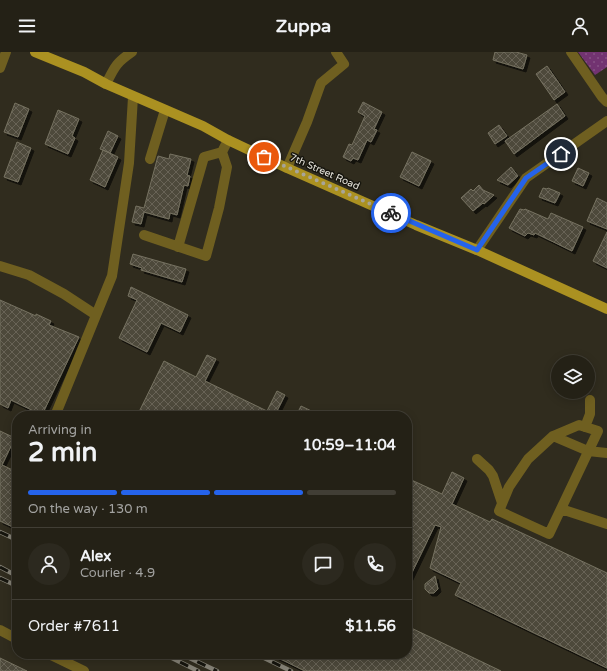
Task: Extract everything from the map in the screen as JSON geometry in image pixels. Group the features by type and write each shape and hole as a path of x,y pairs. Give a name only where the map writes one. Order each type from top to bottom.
{"main road":[{"name":"7th Street Road","path":"35,52 84,72 133,97 203,126 228,140 287,168 416,225 477,250 607,309"}],"street":[{"path":"0,68 6,52"},
{"path":"106,84 115,65 132,52"},
{"path":"287,168 307,122 321,83 344,64 336,52"},
{"path":"571,52 607,102"},
{"path":"57,411 112,276 129,163 133,97"},
{"path":"150,159 165,110"},
{"path":"477,250 526,178 607,121"},
{"path":"144,235 206,256 219,208 227,167 222,152 228,140"},
{"path":"178,247 204,157 222,152"},
{"path":"0,266 29,275 64,294 96,315"},
{"path":"582,426 590,414 590,400"},
{"path":"582,426 598,431 561,510 548,534 499,511 509,487 528,459 553,436 582,426"},
{"path":"553,436 588,451 607,453"},
{"path":"477,459 493,476 502,503"},
{"path":"561,510 607,524"},
{"path":"0,630 12,636"},
{"path":"59,659 84,671"}],"shaded area":[{"path":"578,52 607,52 607,67 595,75"}],"building":[{"path":"495,52 516,52 527,55 523,69 493,60"},
{"path":"547,66 565,92 554,100 536,74"},
{"path":"363,102 382,112 374,129 377,130 371,142 367,140 358,160 353,158 351,161 343,157 349,144 352,145 365,116 358,112"},
{"path":"15,103 29,109 18,137 4,132"},
{"path":"557,104 565,116 514,154 505,141"},
{"path":"58,110 79,119 72,136 75,138 68,154 45,144"},
{"path":"499,125 507,136 495,144 488,133"},
{"path":"108,131 118,136 110,153 100,149"},
{"path":"17,142 31,148 18,182 4,177"},
{"path":"103,150 118,157 105,187 90,180"},
{"path":"412,152 431,161 419,186 400,177"},
{"path":"170,154 191,159 187,175 190,176 188,186 184,185 177,215 170,213 169,219 144,212 141,224 132,222 136,206 144,208 158,156 169,159"},
{"path":"511,167 518,176 508,185 497,180"},
{"path":"578,168 589,173 583,186 572,181"},
{"path":"479,185 483,190 494,195 473,211 461,198 471,189 473,191"},
{"path":"543,188 548,188 560,193 555,203 539,197"},
{"path":"597,198 607,203 607,229 587,221"},
{"path":"520,209 525,209 548,219 551,213 583,227 572,251 535,233 534,235 528,233 525,236 509,228"},
{"path":"607,232 607,268 593,261"},
{"path":"133,254 186,269 182,282 141,270 142,268 130,264"},
{"path":"131,287 188,315 180,332 161,323 147,352 119,338 137,300 128,296"},
{"path":"0,300 51,321 49,325 79,337 44,411 34,411 11,400 8,408 0,404"},
{"path":"207,355 216,359 205,381 267,411 139,411 164,361 196,377"},
{"path":"277,391 285,395 277,411 267,411"},
{"path":"301,406 312,411 298,411"},
{"path":"0,431 12,437 12,444 2,465 12,470 12,527 0,521"},
{"path":"452,472 464,478 452,504 490,522 492,519 607,573 607,668 455,595 461,583 430,568 441,527 435,525 412,573 412,480 442,494"},
{"path":"435,576 438,589 434,593 429,593 425,589 425,584"},
{"path":"412,628 501,671 305,671 280,659 412,659"},
{"path":"0,658 27,671 0,671"}],"railway":[{"path":"0,532 12,538"},
{"path":"0,567 12,573"},
{"path":"0,578 12,584"},
{"path":"174,659 198,671"},
{"path":"192,659 217,671"},
{"path":"266,659 291,671"}],"way so far":[{"path":"264,157 391,213"}],"route":[{"path":"391,213 477,250 526,178 561,154"}]}
